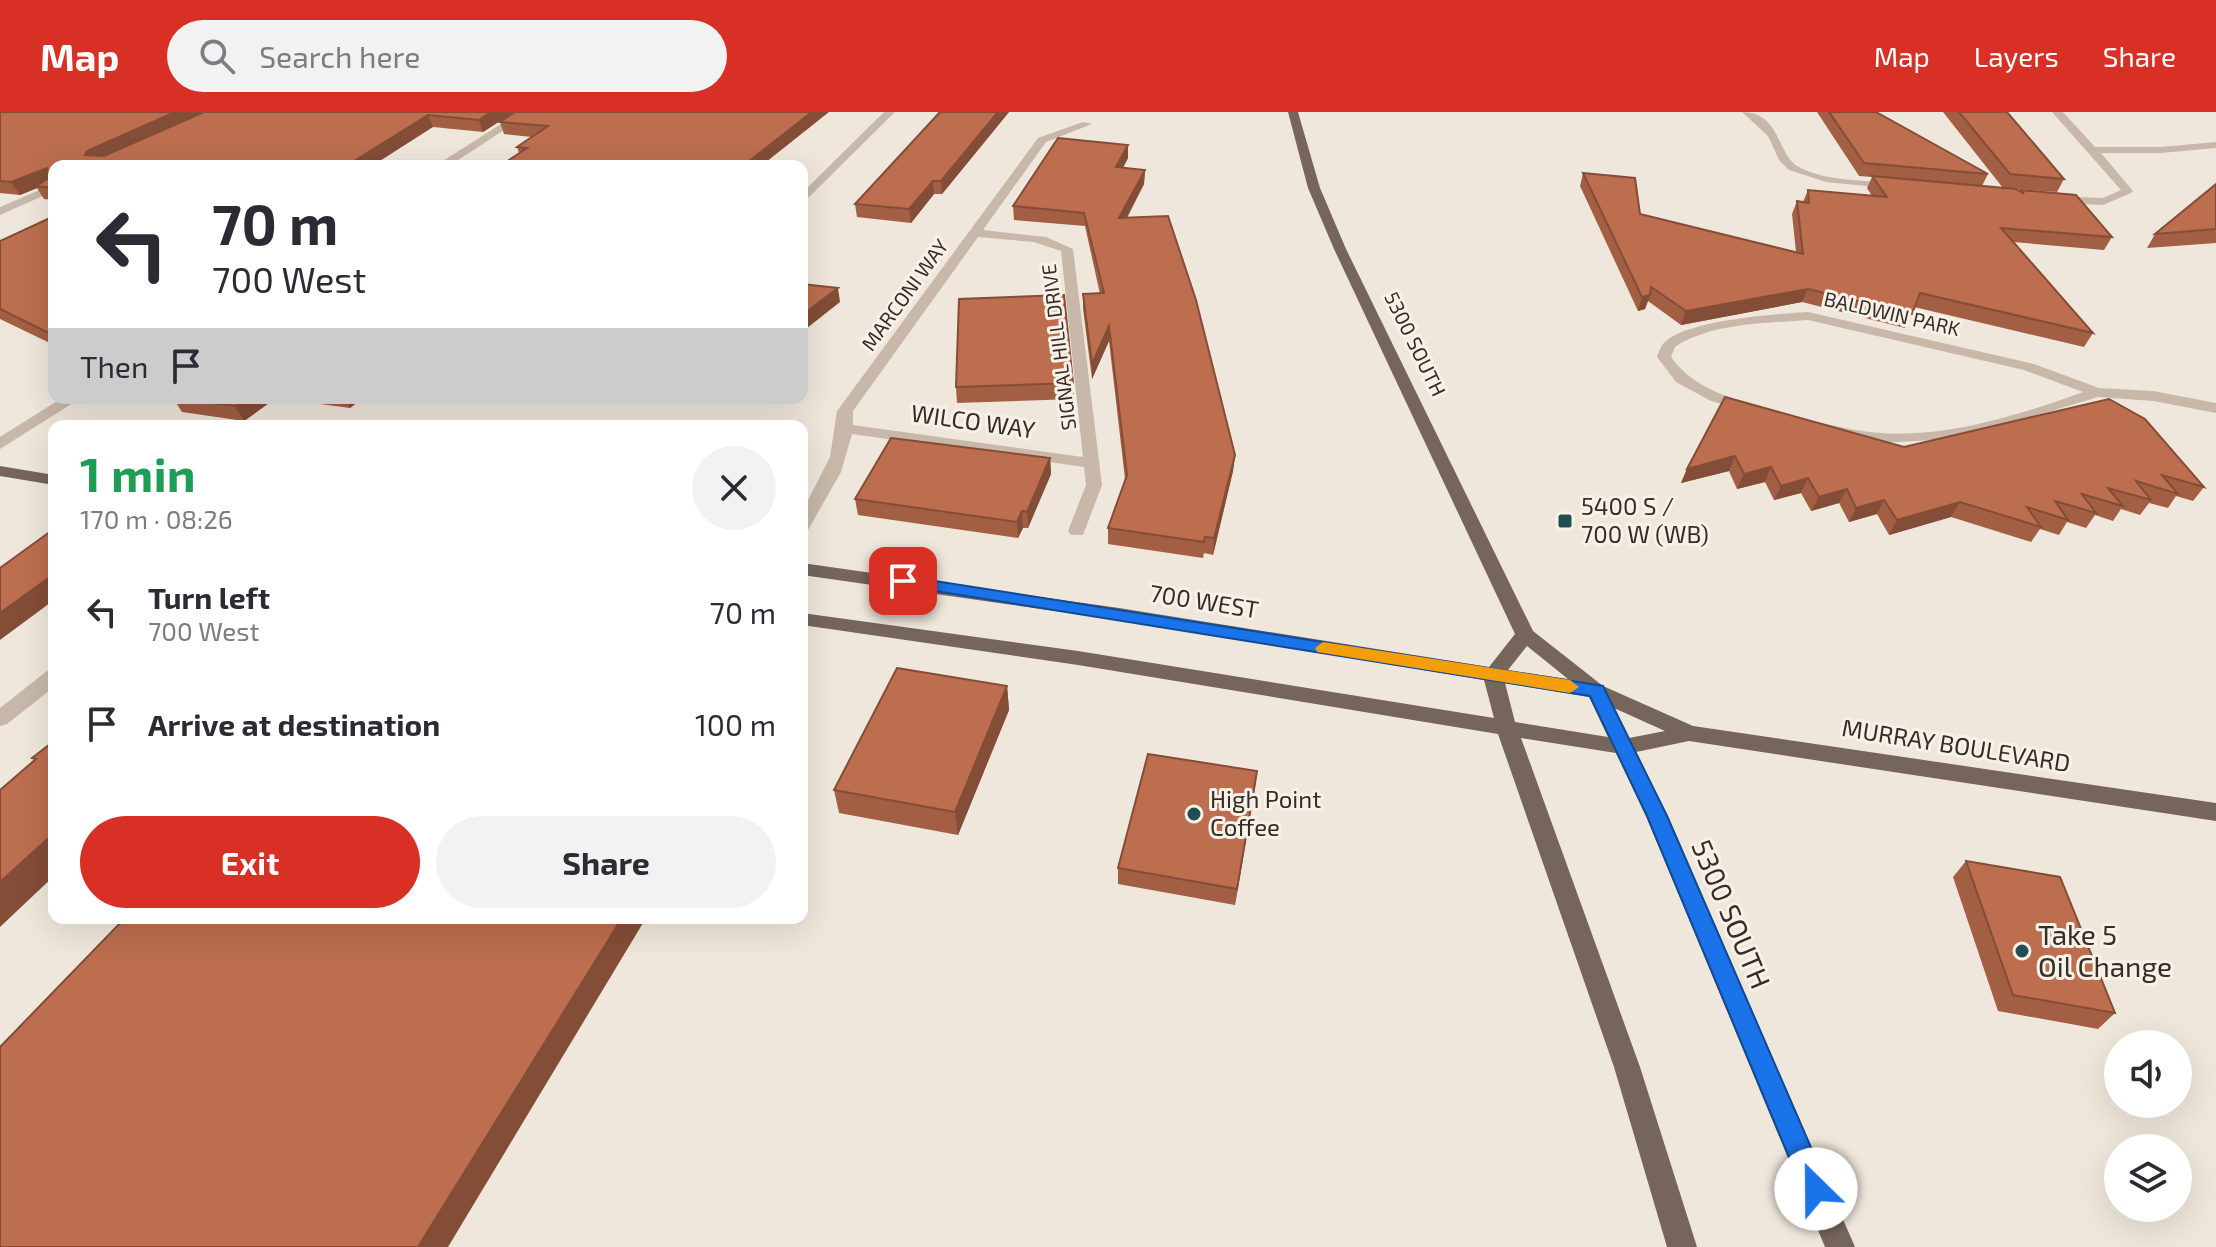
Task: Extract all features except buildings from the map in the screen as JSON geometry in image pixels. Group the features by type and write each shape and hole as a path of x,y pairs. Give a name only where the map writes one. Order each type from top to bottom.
{"main road":[{"name":"5300 SOUTH","path":"1293,112 1314,188 1340,249 1525,635 1596,691 1624,747 1657,816 1840,1247"},
{"path":"0,471 48,479"},
{"name":"700 WEST","path":"808,570 1088,609 1596,691"},
{"path":"808,620 1078,658 1507,729"},
{"path":"1525,635 1493,676 1507,729 1627,1067 1682,1247"},
{"name":"MURRAY BOULEVARD","path":"1596,691 1689,733 2216,812"},
{"name":"MURRAY BOULEVARD","path":"1507,729 1624,747 1689,733"}],"street":[{"path":"451,160 527,112"},
{"path":"808,194 890,112"},
{"path":"1747,112 1769,129 1785,160 1800,171 1835,181 1909,187"},
{"path":"2036,198 2102,201 2124,195 2125,187 2057,112"},
{"name":"MARCONI WAY","path":"808,514 838,457 846,429 845,411 1042,140 1087,124"},
{"path":"2092,150 2161,150 2216,145"},
{"path":"0,211 48,190"},
{"name":"SIGNAL HILL DRIVE","path":"975,233 1036,239 1067,249 1094,485 1077,531"},
{"name":"BALDWIN PARK","path":"2097,392 2055,408 1929,434 1884,438 1852,434 1710,397 1672,371 1664,357 1670,345 1689,334 1780,317 1808,316 2029,367 2097,392 2153,396 2216,408"},
{"path":"0,444 63,404"},
{"name":"WILCO WAY","path":"846,429 1093,463"},
{"path":"0,719 48,681"}],"slow traffic":[{"path":"1323,648 1570,687"}],"place":[{"name":"5400 S / 700 W (WB)","path":"1565,521"},
{"name":"High Point Coffee","path":"1194,814"},
{"name":"Take 5 Oil Change","path":"2022,951"}],"route":[{"path":"903,581 1596,691 1657,816 1816,1189"}]}
